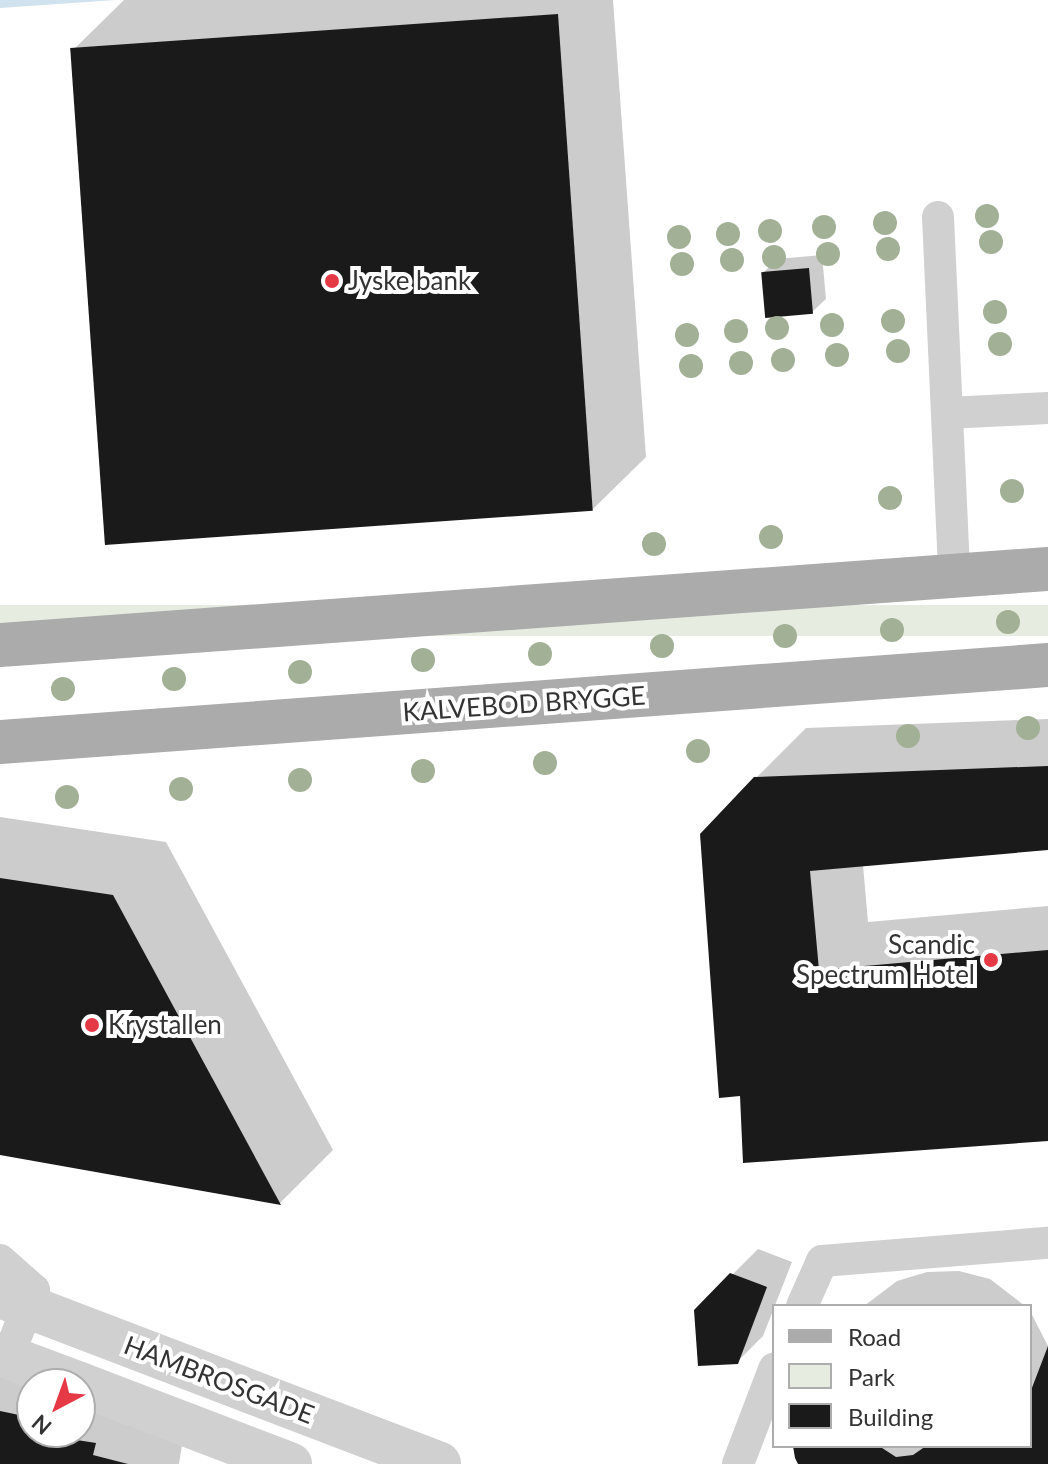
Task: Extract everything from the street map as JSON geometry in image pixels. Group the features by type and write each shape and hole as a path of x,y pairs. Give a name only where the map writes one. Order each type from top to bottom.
{"main road":[{"path":"0,645 1048,569"},
{"name":"KALVEBOD BRYGGE","path":"0,742 1048,665"}],"street":[{"name":"HAMBROSGADE","path":"14,1301 439,1464"},
{"name":"HAMBROSGADE","path":"4,1355 38,1368"},
{"name":"HAMBROSGADE","path":"96,1390 290,1464"}],"lane":[{"path":"938,217 954,576"},
{"path":"947,413 1048,408"},
{"path":"803,1304 822,1261 1048,1243"},
{"path":"0,1260 34,1290 14,1301 4,1355"},
{"path":"738,1464 772,1374"}],"green space":[{"path":"0,605 1048,605 1048,636 0,636"}],"water":[{"path":"0,0 116,0 0,8"}],"building":[{"name":"Jyske bank","path":"558,14 593,511 105,545 70,48"},
{"path":"809,268 813,314 765,318 761,272"},
{"name":"Scandic Spectrum Hotel","path":"1048,766 1048,850 810,871 819,970 1048,950 1048,1141 743,1163 740,1096 719,1098 700,834 754,777"},
{"name":"Krystallen","path":"0,878 113,895 281,1205 0,1155"},
{"path":"730,1273 767,1287 738,1364 698,1366 694,1310"},
{"path":"1048,1346 1048,1464 798,1464 795,1458 793,1448 882,1448 896,1457 913,1455 923,1448 1032,1448 1032,1388"},
{"path":"0,1411 16,1414 16,1448 95,1448 93,1455 128,1464 0,1464"}],"place":[{"name":"Jyske bank","path":"332,281"},
{"name":"Scandic Spectrum Hotel","path":"991,960"},
{"name":"Krystallen","path":"92,1025"}]}
